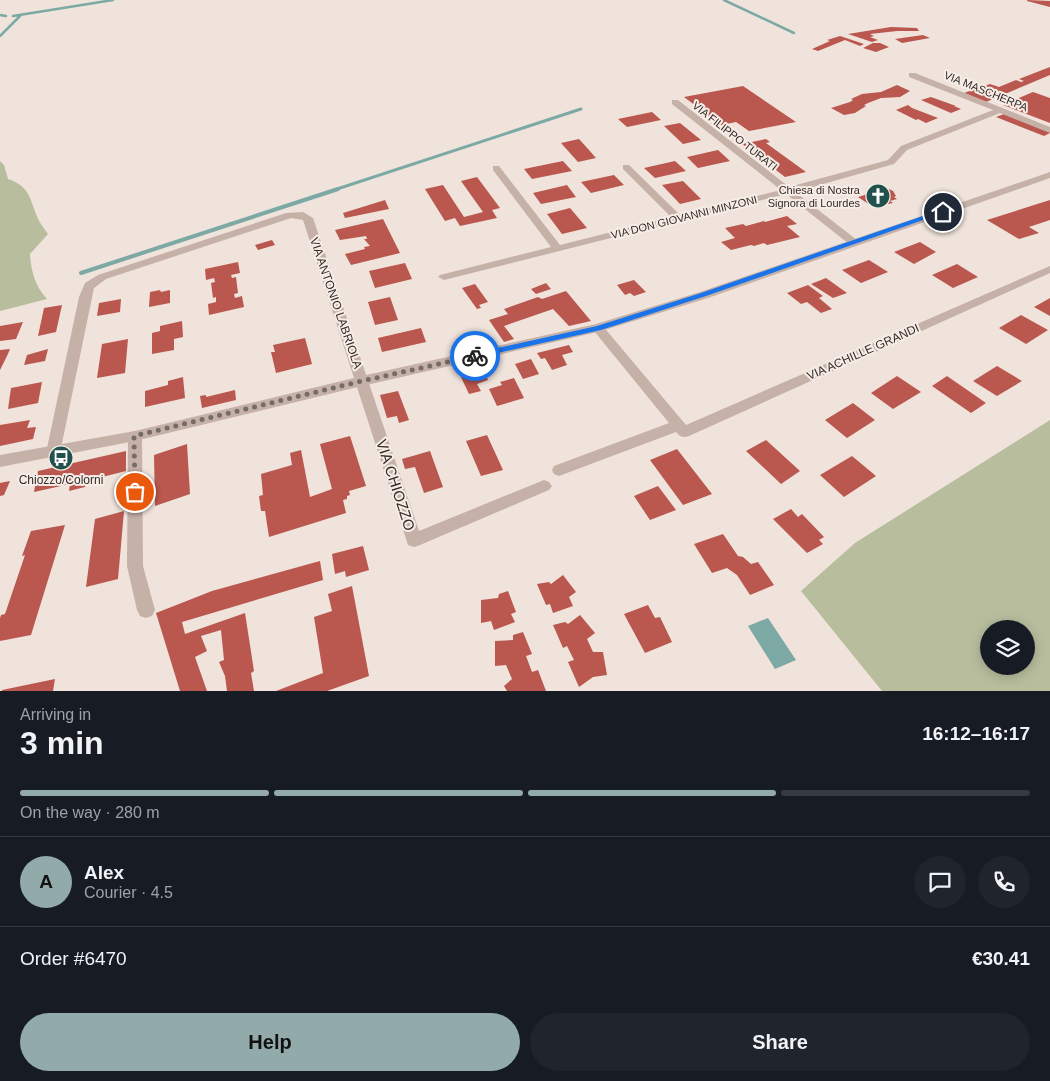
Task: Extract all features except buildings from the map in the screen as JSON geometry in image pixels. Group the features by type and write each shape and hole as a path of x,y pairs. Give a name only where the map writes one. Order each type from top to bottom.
{"street":[{"name":"VIA MASCHERPA","path":"912,75 1050,130"},
{"name":"VIA FILIPPO TURATI","path":"675,102 853,242"},
{"name":"VIA DON GIOVANNI MINZONI","path":"444,277 787,191 891,162 904,148 1001,110"},
{"path":"626,167 678,218"},
{"path":"496,168 557,248"},
{"path":"0,461 134,436 362,381 598,328 704,294 1050,175"},
{"name":"VIA ANTONIO LABRIOLA","path":"52,452 85,297 89,286 102,277 290,215 303,215 308,218 362,381"},
{"name":"VIA ACHILLE GRANDI","path":"559,470 678,425 684,432 1050,269"},
{"path":"598,328 678,425"},
{"name":"VIA CHIOZZO","path":"362,381 414,540 544,486"},
{"path":"134,436 135,566 146,610"}],"green space":[{"path":"0,161 4,165 8,179 20,185 27,192 38,219 48,234 30,254 34,278 39,289 47,299 0,311"},
{"path":"1050,420 1050,691 882,691 801,591 855,543"}],"water":[{"path":"768,618 796,660 775,669 748,626"}],"waterway":[{"path":"13,16 113,0"},
{"path":"724,0 794,33"},
{"path":"0,15 6,16"},
{"path":"0,36 20,16"},
{"path":"334,190 581,109"},
{"path":"81,273 338,189"}],"way so far":[{"path":"135,492 134,436 475,356"}],"place":[{"name":"Chiesa di Nostra Signora di Lourdes","path":"878,196"},
{"name":"Chiozzo/Colorni","path":"61,458"}],"route":[{"path":"475,356 598,328 704,294 943,212"}]}
